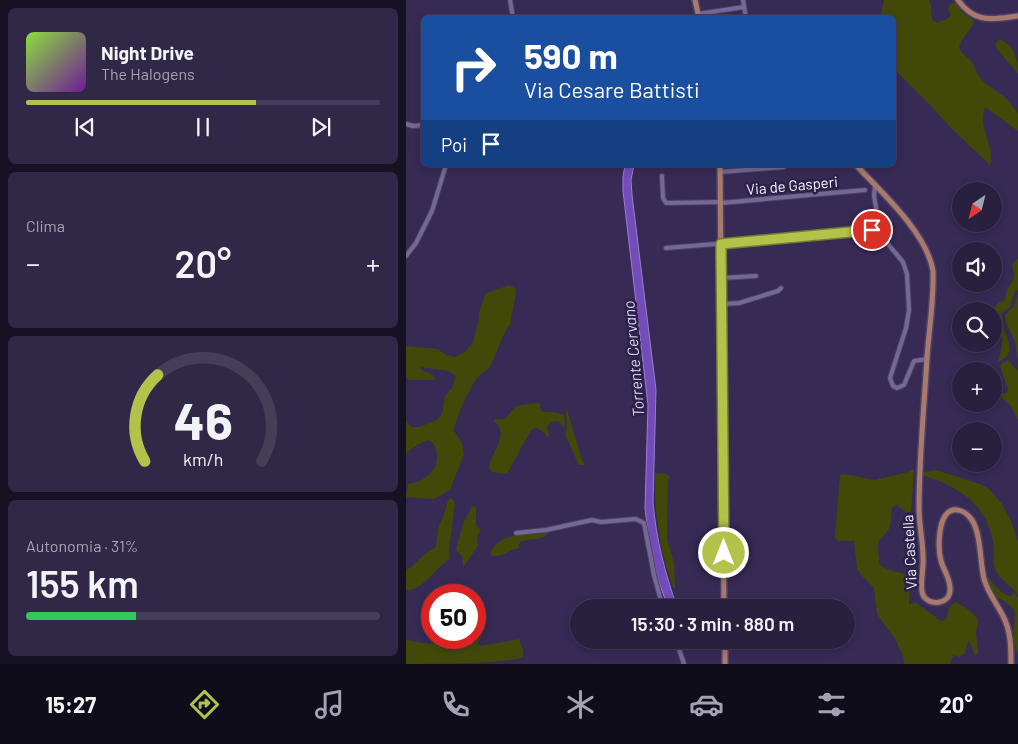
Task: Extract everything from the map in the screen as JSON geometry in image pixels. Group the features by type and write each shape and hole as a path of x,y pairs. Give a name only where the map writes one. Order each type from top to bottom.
{"main road":[{"path":"695,0 698,15"},
{"path":"958,0 968,12 981,18 993,19 1018,16"},
{"path":"720,167 724,599"},
{"name":"Via Castella","path":"858,167 917,233 931,260 933,276 919,509 924,569 921,589 927,600 944,602 948,597 950,588 940,555 942,521 950,511 961,511 968,515 975,528 985,580 1010,634 1011,664"},
{"path":"725,649 725,664"}],"street":[{"path":"510,0 512,15"},
{"path":"743,0 745,15"},
{"path":"703,15 744,7"},
{"path":"406,124 421,125"},
{"path":"406,256 416,243 432,211 445,167"},
{"path":"720,172 784,167"},
{"name":"Via de Gasperi","path":"662,176 663,198 666,203 721,202 865,190"},
{"path":"875,185 874,196 880,231 887,243 903,262 907,274 908,319 891,374 893,386 902,388 914,361 927,359"},
{"path":"666,248 872,230"},
{"path":"721,278 756,276"},
{"path":"722,304 742,302 778,291 781,288"},
{"path":"516,533 546,530 592,520 602,522 636,519 644,523 661,599"},
{"path":"679,649 684,664"}],"green space":[{"path":"884,0 929,0 932,19 937,23 950,17 951,14 948,10 950,4 956,2 961,11 974,21 961,41 959,48 972,62 980,78 1005,97 1018,113 1018,131 985,107 983,123 990,150 990,165 896,71 896,15 880,15"},
{"path":"999,39 1012,49 1017,63 1018,74 997,49 996,44"},
{"path":"1018,259 1018,290 1015,291 1010,307 1002,313 1001,302 1004,301 1014,277 1012,264"},
{"path":"510,285 516,289 511,323 502,338 491,365 477,378 459,412 454,431 462,443 464,454 450,490 434,499 406,497 408,484 422,480 428,475 433,470 437,458 433,443 428,440 406,453 406,422 412,427 419,427 437,420 442,414 445,396 452,388 456,376 449,371 421,367 420,369 433,375 435,380 408,380 406,376 406,346 438,349 446,355 455,357 465,352 473,342 479,312 486,293"},
{"path":"1018,294 1018,362 1015,342 1007,325 1005,315 1014,306"},
{"path":"1002,313 1003,325 1010,346 1008,355 998,362 1000,352 1002,352"},
{"path":"1008,360 1018,371 1018,420 1011,406 1002,398 1002,393 1006,393 1008,390 1002,371 1002,364"},
{"path":"540,404 542,412 555,412 564,415 565,430 558,422 551,422 547,426 549,435 547,438 545,433 535,427 530,432 507,474 492,472 489,469 490,464 499,442 501,431 494,420 505,419 516,406"},
{"path":"567,410 584,465 579,465 565,434 567,430"},
{"path":"914,469 911,512 905,512 897,505 892,507 890,526 878,545 879,561 886,569 909,577 909,605 915,602 941,621 944,621 947,617 949,607 956,602 974,615 978,621 976,632 978,654 975,655 969,640 965,653 960,657 953,655 950,664 904,664 903,656 895,639 877,614 874,588 857,568 854,541 838,541 835,537 840,475 844,474 875,480"},
{"path":"936,470 980,484 989,489 1002,504 1011,521 1018,542 1018,595 999,576 995,569 994,545 989,528 977,507 958,491 935,479 922,475 923,472"},
{"path":"655,474 670,476 668,480 667,539 674,563 674,589 665,561 657,518"},
{"path":"451,498 455,502 449,550 450,559 424,583 418,587 406,590 406,569 410,568 436,547 438,528 448,500"},
{"path":"472,506 476,507 476,525 481,530 477,536 478,546 463,566 462,556 456,550 463,524"},
{"path":"550,531 540,538 521,541 519,548 497,556 490,555 493,548 506,538"},
{"path":"985,572 1000,590 1012,596 1014,592 1018,598 1018,656 1013,638 1014,609 1001,599 994,597 988,586"},
{"path":"519,639 523,650 523,657 486,662 406,664 406,640 421,643 421,649 486,649 486,645"}],"shaded area":[{"path":"625,167 634,167 631,180 632,195 656,390 654,516 662,556 675,599 665,599 657,577 645,509 648,405 623,191"}],"route":[{"path":"724,553 721,244 872,230"}],"water label":[{"name":"Torrente Cervano","path":"633,359"}]}
